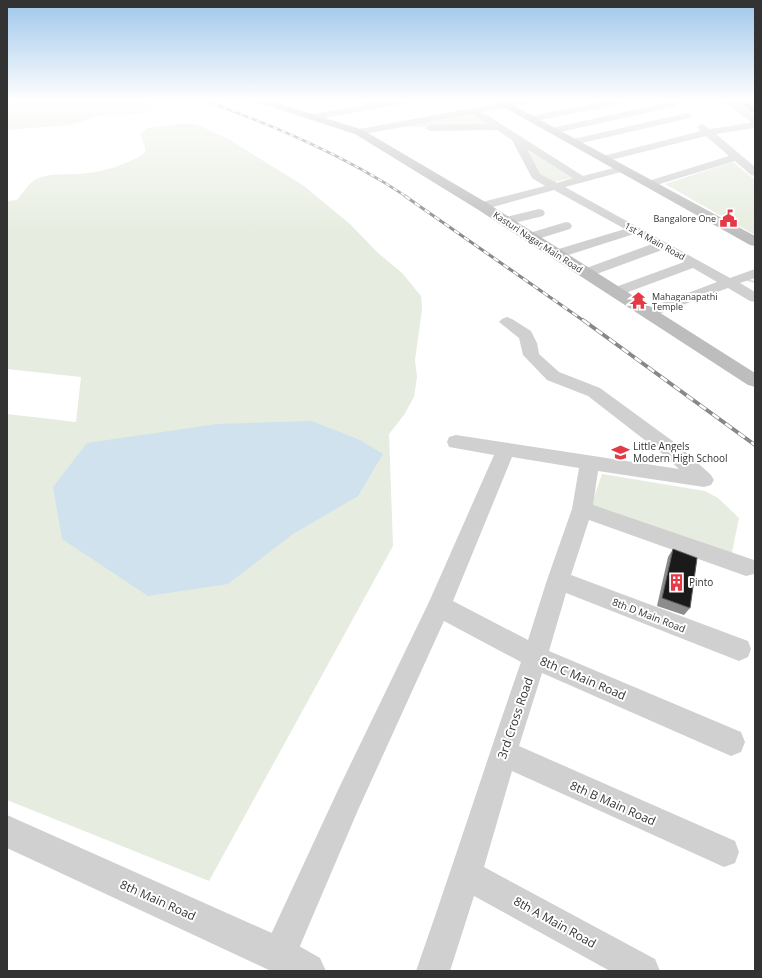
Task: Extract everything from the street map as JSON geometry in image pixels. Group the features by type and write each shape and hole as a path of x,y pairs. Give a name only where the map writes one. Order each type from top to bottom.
{"main road":[{"name":"Kasturi Nagar Main Road","path":"383,147 506,221 755,381"},
{"path":"581,147 755,242"}],"street":[{"name":"1st A Main Road","path":"521,147 536,176 664,245 755,298"},
{"path":"529,147 581,180"},
{"path":"603,159 652,147"},
{"path":"725,147 755,173"},
{"path":"650,184 737,158"},
{"path":"482,206 621,169"},
{"path":"506,221 539,213"},
{"path":"531,237 566,226"},
{"path":"557,254 635,230"},
{"path":"586,273 664,245"},
{"path":"616,292 695,263"},
{"path":"648,313 727,282 755,273"},
{"path":"456,442 704,480 671,450 594,392 553,376 531,355 531,344 524,333 507,322"},
{"path":"293,963 348,800 439,606 506,450"},
{"name":"3rd Cross Road","path":"433,971 466,874 503,753 582,509 590,463"},
{"path":"582,509 746,567"},
{"name":"8th D Main Road","path":"558,580 739,649"},
{"name":"8th C Main Road","path":"439,606 535,657 731,742"},
{"name":"8th B Main Road","path":"503,753 724,852"},
{"name":"8th Main Road","path":"7,831 293,963"},
{"name":"8th A Main Road","path":"466,874 643,971"}],"shaded area":[{"path":"145,147 241,147 304,186 350,224 377,252 402,273 421,296 422,309 415,360 417,377 414,397 404,415 389,434 393,546 209,881 7,800 7,414 76,422 81,377 7,369 7,201 17,200 33,181 39,178 53,175 95,172 118,166 145,153"},
{"path":"528,148 575,177 551,183 539,176 530,158"},
{"path":"733,162 755,180 755,235 665,184"},
{"path":"602,474 705,491 718,498 739,518 731,557 590,509"}],"water":[{"path":"312,421 360,440 383,454 358,496 293,534 228,584 148,596 62,539 53,487 87,443 217,424"}],"building":[{"name":"Pinto","path":"673,549 697,558 690,608 662,598"}],"waterway":[{"path":"748,280 755,282"}],"railway":[{"path":"317,147 359,168 407,197"},
{"path":"405,196 584,321"},
{"path":"583,320 755,445"}],"place":[{"name":"Bangalore One","path":"729,218"},
{"name":"Mahaganapathi Temple","path":"639,301"},
{"name":"Little Angels Modern High School","path":"620,452"},
{"name":"Pinto","path":"676,582"}]}
